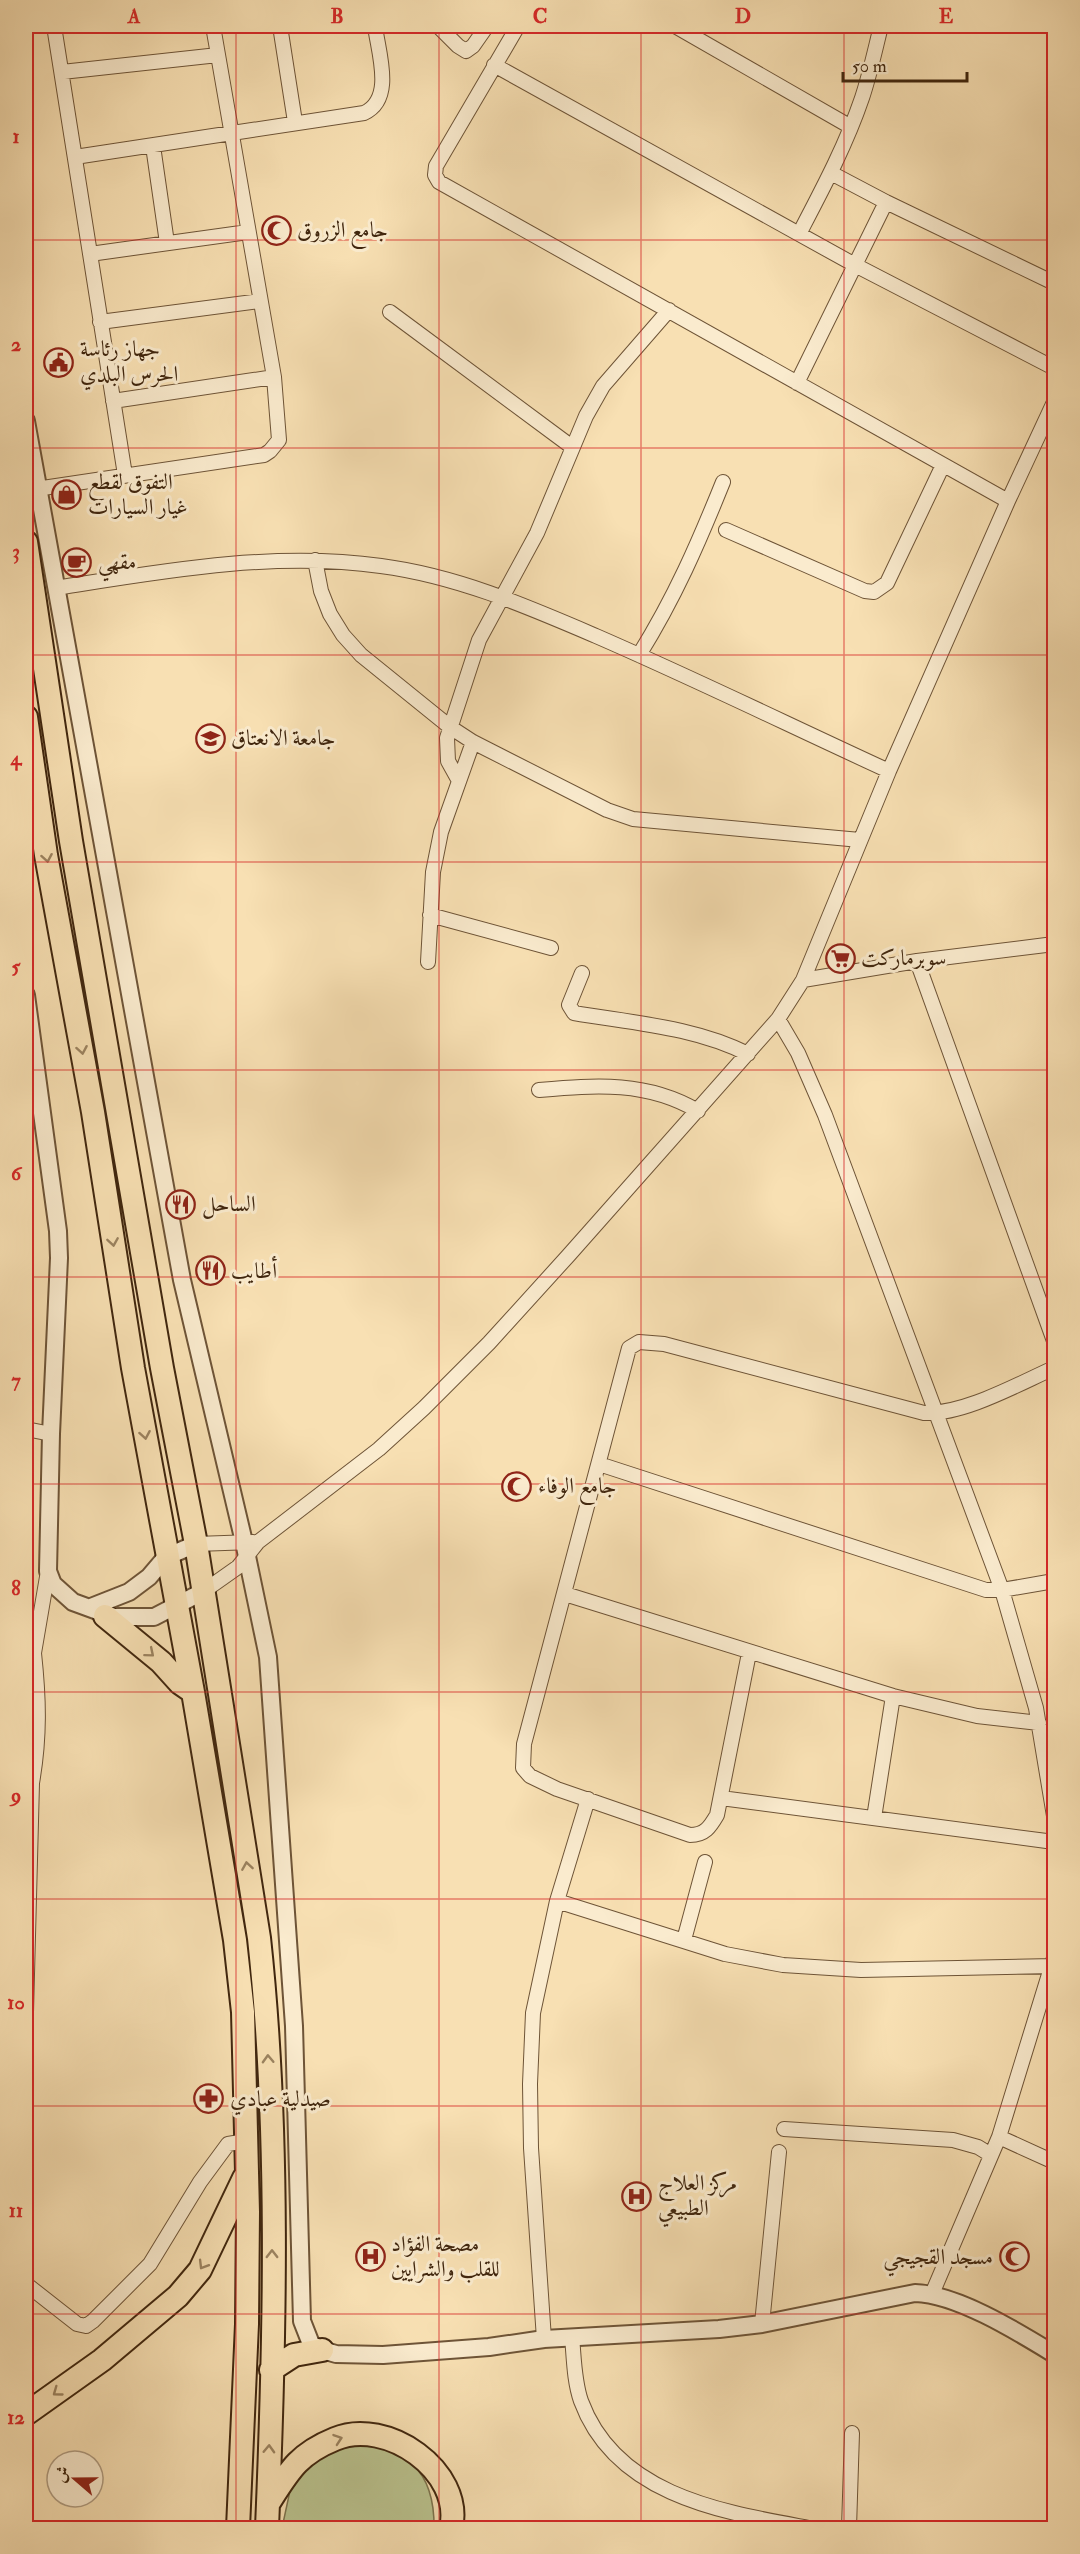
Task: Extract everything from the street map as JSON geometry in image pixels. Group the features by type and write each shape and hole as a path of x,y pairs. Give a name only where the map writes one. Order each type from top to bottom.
{"highway":[{"path":"26,542 71,841 158,1345 196,1544 259,1938 266,2004 272,2166 271,2370 267,2529"},
{"path":"26,717 46,855 93,1112 133,1368 166,1557 193,1692 235,1940 243,2012 247,2324 238,2529"},
{"path":"98,1611 193,1692"},
{"path":"26,2414 102,2360 178,2296 200,2271 246,2174"},
{"path":"271,2370 294,2355 322,2350"},
{"path":"268,2505 295,2463 307,2453 337,2438 352,2434 369,2435 392,2441 414,2452 437,2472 451,2497 453,2521 451,2529"}],"street":[{"path":"54,26 124,475"},
{"path":"36,489 256,456 270,452 279,440 274,376 213,26"},
{"path":"280,26 295,122"},
{"path":"75,157 364,113 371,110 377,103 382,84 375,26"},
{"path":"438,26 466,51 473,46 487,26"},
{"path":"518,26 435,166 435,175 439,182 1008,501"},
{"path":"675,26 851,127"},
{"path":"799,234 831,173 851,127 870,72 881,26"},
{"path":"62,72 218,55"},
{"path":"494,65 855,265 1054,368"},
{"path":"153,146 167,243"},
{"path":"831,173 1054,283"},
{"path":"797,383 886,202"},
{"path":"90,254 248,232"},
{"path":"100,322 261,301"},
{"path":"458,779 448,760 450,727 479,640 537,533 572,447 603,386 669,310"},
{"path":"390,312 572,447"},
{"path":"113,401 274,376"},
{"path":"48,1571 52,1584 73,1602 124,1618 154,1617 204,1591 226,1576 250,1547 379,1449 489,1343 748,1054 778,1019 802,980 889,771 1054,402"},
{"path":"26,422 36,489 182,1280 250,1547 268,1657 277,1811 294,2026 302,2322 310,2344 336,2354 383,2355 489,2347 544,2338 762,2324 898,2295 932,2294 997,2322 1054,2355"},
{"path":"726,530 865,591 874,592 887,584 943,465"},
{"path":"639,655 662,619 686,572 723,482"},
{"path":"56,588 176,570 273,561 315,560 382,566 467,585 503,596 639,655 889,771"},
{"path":"315,560 327,606 343,635 361,655 450,727 473,742 607,810 633,819 860,840"},
{"path":"428,962 433,872 441,832 473,742"},
{"path":"430,915 551,948"},
{"path":"802,980 917,961 1054,944"},
{"path":"917,961 1054,1341"},
{"path":"582,973 569,1005 574,1013 649,1024 712,1039 748,1054"},
{"path":"26,995 58,1231 48,1571 34,1653 26,1679"},
{"path":"778,1019 812,1082 1002,1590 1039,1723 1054,1816"},
{"path":"539,1090 594,1086 638,1088 663,1094 698,1111"},
{"path":"749,1653 717,1815 710,1828 699,1834 690,1835 543,1783 530,1776 523,1768 524,1744 629,1348 639,1342 664,1344 911,1411 938,1414 961,1408 1054,1368"},
{"path":"26,1429 51,1434"},
{"path":"599,1464 986,1590 1002,1590 1054,1581"},
{"path":"98,1611 149,1577 166,1557 196,1544 250,1547"},
{"path":"565,1594 893,1696 977,1716 1039,1723"},
{"path":"26,2012 32,1784 39,1723 34,1653"},
{"path":"874,1818 893,1696"},
{"path":"721,1798 1054,1842"},
{"path":"544,2338 531,2148 530,2084 533,2013 557,1901 588,1799"},
{"path":"684,1940 705,1862"},
{"path":"557,1901 753,1961 861,1970 1054,1963 999,2137 932,2294"},
{"path":"784,2130 953,2140 978,2147 992,2155"},
{"path":"999,2137 1054,2162"},
{"path":"26,2284 77,2325 86,2326 150,2264 200,2182 228,2144 246,2141"},
{"path":"762,2324 779,2152"},
{"path":"572,2337 575,2379 581,2401 601,2435 626,2463 662,2488 704,2506 809,2529"},
{"path":"849,2529 852,2433"}],"green space":[{"path":"348,2443 386,2448 413,2464 429,2491 434,2528 282,2528 291,2486 306,2465"}],"place":[{"name":"جامع الزروق","path":"276,230"},
{"name":"جهاز رئاسة الحرس البلدي","path":"59,362"},
{"name":"التفوق لقطع غيار السيارات","path":"67,495"},
{"name":"مقهي","path":"77,562"},
{"name":"جامعة الانعتاق","path":"210,738"},
{"name":"سوبرماركت","path":"840,958"},
{"name":"الساحل","path":"181,1204"},
{"name":"أطايب","path":"210,1271"},
{"name":"جامع الوفاء","path":"517,1486"},
{"name":"صيدلية عبادي","path":"209,2099"},
{"name":"مركز العلاج الطبيعي","path":"637,2196"},
{"name":"مصحة الفؤاد للقلب والشرايين","path":"370,2257"},
{"name":"مسجد القجيجي","path":"1014,2257"}]}
